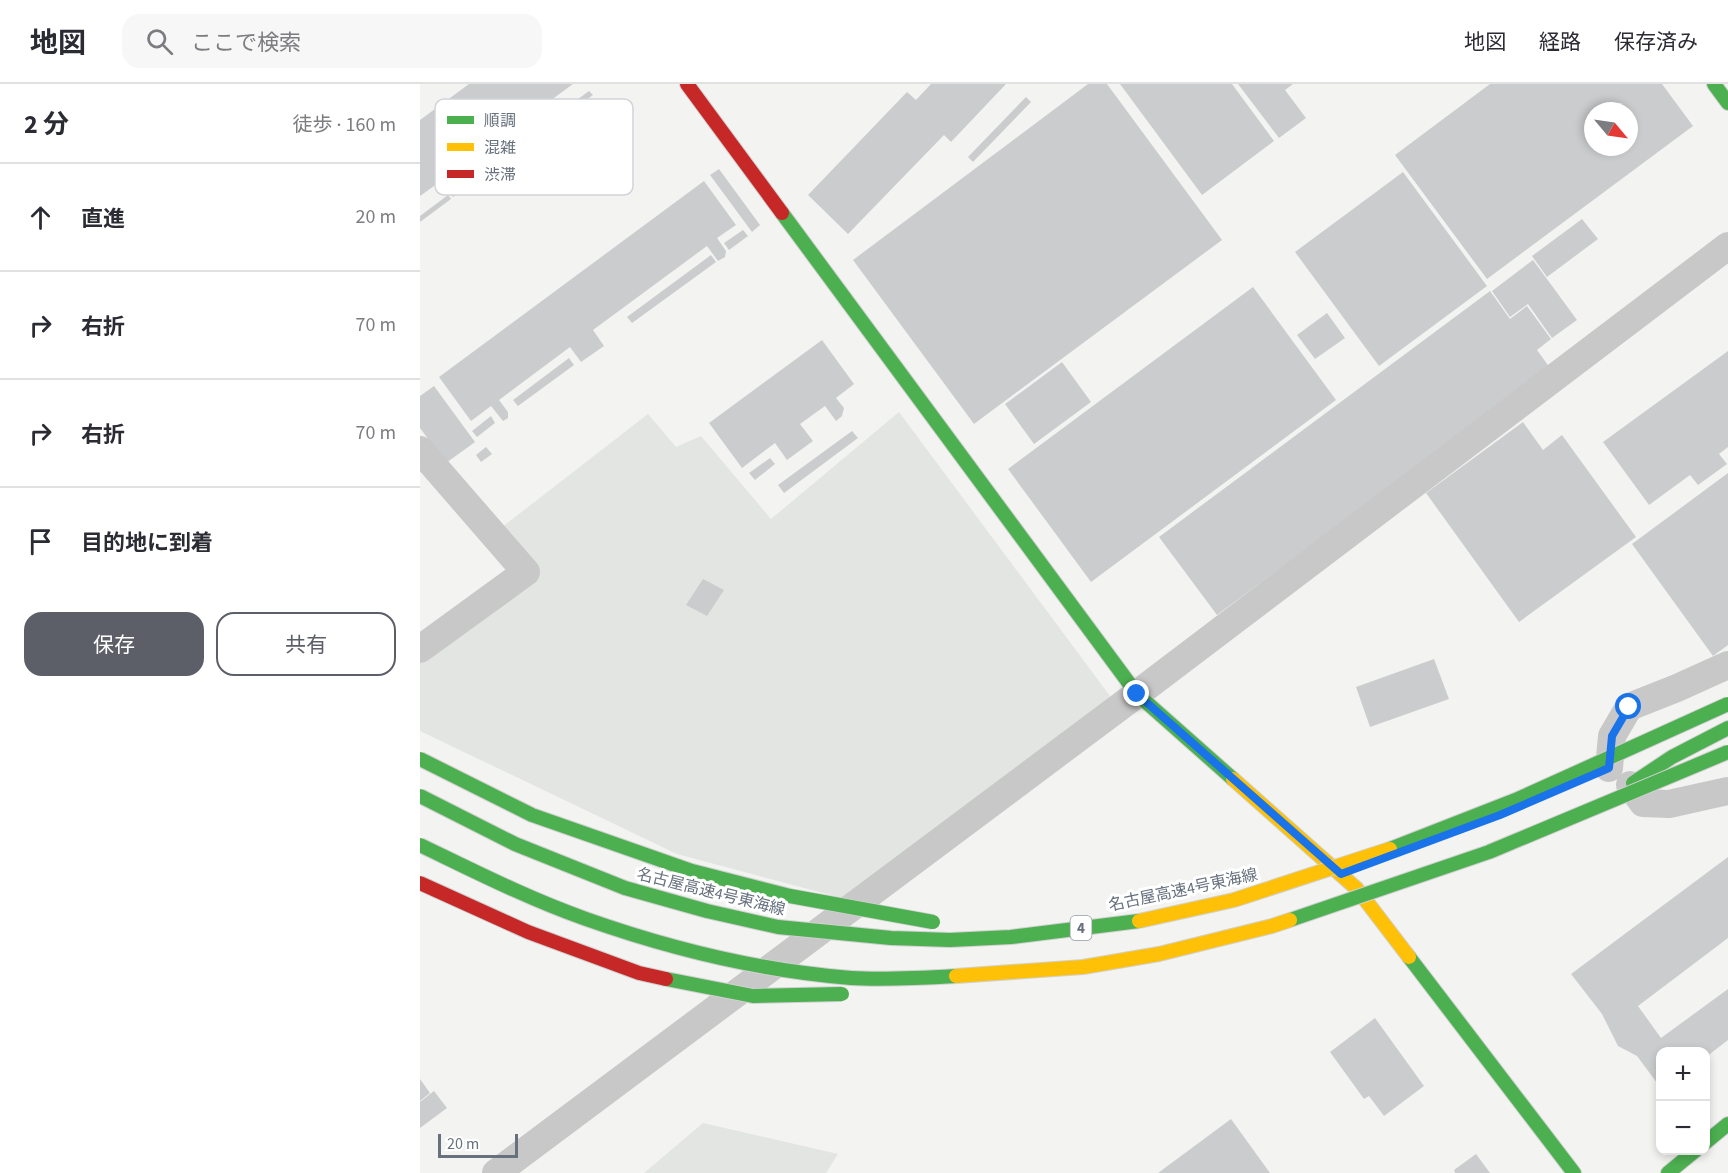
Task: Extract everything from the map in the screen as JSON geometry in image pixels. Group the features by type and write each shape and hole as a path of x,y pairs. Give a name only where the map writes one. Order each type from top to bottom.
{"main road":[{"path":"687,84 1137,694 1357,888 1574,1173"},
{"path":"1714,84 1728,103"},
{"name":"名古屋高速4号東海線","path":"420,796 515,844 626,888 707,911 778,927 891,938 950,940 1011,937 1143,920 1234,900 1374,855 1518,799 1728,704"},
{"path":"1341,874 1627,770 1672,757 1728,728"},
{"path":"420,845 507,887 586,919 722,958 794,972 854,978 1003,974 1083,966 1159,954 1272,926 1489,852 1728,752"},
{"path":"1357,888 1495,839 1627,770 1672,757"},
{"path":"420,759 532,815 692,871 790,896 1009,934 1142,929"},
{"path":"420,883 528,932 639,973 753,996 865,993 1145,945"},
{"path":"1710,1139 1728,1124"},
{"path":"1668,1173 1689,1155"}],"street":[{"path":"496,1173 1137,694 1728,246"},
{"path":"420,450 526,572 420,649"},
{"path":"1728,665 1629,707 1612,736 1643,803 1670,804 1728,791"}],"shaded area":[{"path":"899,412 1110,696 1109,705 849,900 677,854 420,731 420,651 532,573 501,528 648,414 676,447 701,436 771,519"},
{"path":"703,1123 838,1154 826,1173 644,1173"}],"building":[{"path":"469,84 573,84 553,99 449,99"},
{"path":"931,84 1006,84 951,142 944,135 848,234 808,195 907,92 916,100"},
{"path":"1088,84 1107,84 1222,240 974,424 853,260"},
{"path":"1120,84 1232,84 1274,141 1202,195"},
{"path":"1238,84 1293,84 1285,90 1306,118 1279,138"},
{"path":"1490,84 1662,84 1693,126 1487,279 1395,155"},
{"path":"589,91 593,95 587,99 578,99"},
{"path":"1026,97 1031,102 973,162 968,157"},
{"path":"435,109 435,185 420,196 420,120"},
{"path":"719,169 760,225 752,232 710,175"},
{"path":"1403,172 1487,286 1379,366 1295,252"},
{"path":"704,181 736,225 717,238 726,251 725,257 718,261 707,246 593,330 604,346 581,362 570,347 499,400 508,412 508,418 503,421 491,406 471,421 439,377"},
{"path":"448,195 451,199 420,222 420,216"},
{"path":"1582,219 1598,239 1547,277 1532,256"},
{"path":"743,230 748,236 729,250 724,243"},
{"path":"711,255 716,262 632,323 627,317"},
{"path":"1533,260 1577,320 1552,338 1528,304 1510,317 1492,291"},
{"path":"1253,287 1336,400 1091,582 1008,469"},
{"path":"1490,291 1510,319 1527,306 1551,339 1537,350 1550,368 1217,615 1159,537"},
{"path":"1327,313 1345,338 1315,359 1297,335"},
{"path":"822,340 854,384 836,398 844,408 842,416 836,421 825,406 800,424 813,441 787,460 775,443 742,468 709,423"},
{"path":"1728,351 1728,447 1719,454 1727,464 1698,485 1690,475 1649,505 1603,442"},
{"path":"569,358 574,365 518,406 513,400"},
{"path":"1062,362 1091,402 1034,444 1005,404"},
{"path":"434,386 475,442 446,463 420,428 420,396"},
{"path":"491,416 495,423 477,437 472,431"},
{"path":"1523,422 1543,450 1562,435 1636,537 1519,622 1426,493"},
{"path":"852,431 858,438 784,493 778,485"},
{"path":"486,447 492,454 481,462 476,455"},
{"path":"770,458 775,464 755,480 749,473"},
{"path":"1728,473 1728,645 1713,656 1632,544"},
{"path":"703,579 724,590 707,616 686,605"},
{"path":"1434,659 1449,699 1370,727 1356,687"},
{"path":"1728,857 1728,938 1638,1006 1661,1038 1728,989 1728,1040 1710,1054 1710,1047 1656,1047 1656,1082 1637,1056 1618,1046 1602,1014 1571,974"},
{"path":"1375,1018 1424,1086 1384,1116 1369,1096 1364,1099 1330,1052"},
{"path":"420,1079 430,1093 420,1101"},
{"path":"434,1091 447,1108 420,1128 420,1102"},
{"path":"1231,1119 1270,1173 1158,1173"},
{"path":"1476,1154 1490,1173 1455,1173 1454,1170"}],"traffic: fast":[{"path":"1714,84 1728,103"},
{"path":"782,213 1137,694 1233,779"},
{"path":"1390,849 1518,799 1728,704"},
{"path":"1633,783 1672,757 1728,728"},
{"path":"1290,920 1489,852 1728,752"},
{"path":"420,759 532,815 692,871 790,896 933,922"},
{"path":"420,796 515,844 625,888 707,911 778,927 891,938 950,940 1011,937 1139,921"},
{"path":"420,845 544,903 618,930 684,949 750,964 818,975 877,979 956,976"},
{"path":"1409,957 1574,1173"},
{"path":"666,979 753,996 842,994"},
{"path":"1710,1139 1728,1124"},
{"path":"1668,1173 1690,1155"}],"traffic: slow":[{"path":"1233,779 1357,889 1409,957"},
{"path":"1139,921 1234,900 1390,849"},
{"path":"956,976 1083,967 1159,954 1290,920"}],"traffic: jam":[{"path":"687,84 782,213"},
{"path":"420,883 528,932 639,973 666,979"}],"route":[{"path":"1137,694 1341,874 1500,815 1609,768 1612,736 1629,707"}]}
